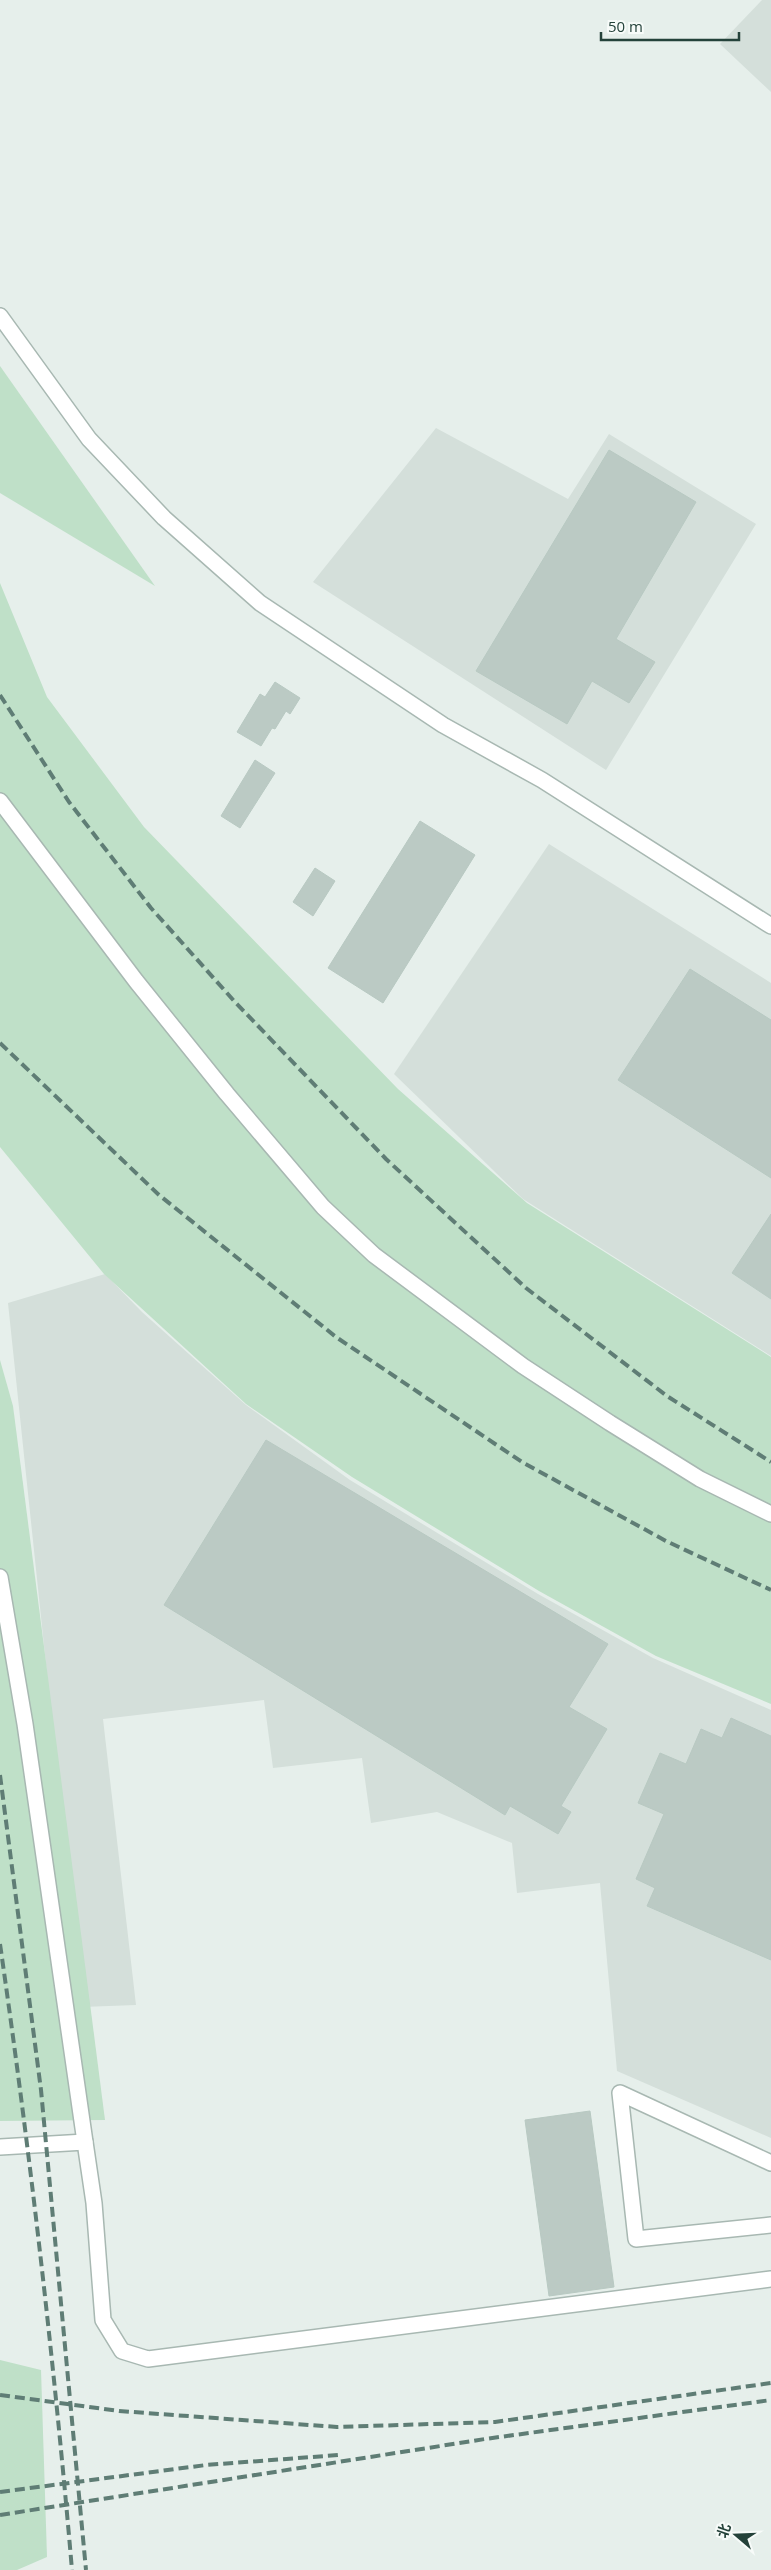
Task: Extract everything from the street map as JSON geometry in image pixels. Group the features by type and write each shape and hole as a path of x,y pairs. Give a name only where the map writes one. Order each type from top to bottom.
{"street":[{"path":"0,316 89,439 164,518 260,603 443,725 542,780 771,926"},
{"path":"0,801 136,981 227,1094 323,1207 368,1249 523,1366 700,1479 771,1514"},
{"path":"0,1577 27,1734 86,2142 94,2202 103,2320 122,2351 148,2359 771,2279"},
{"path":"771,2163 620,2093 636,2239 771,2224"},
{"path":"0,2147 86,2142"}],"shaded area":[{"path":"762,0 771,0 771,92 720,44"},
{"path":"436,428 568,499 609,434 756,524 606,770 313,582"},
{"path":"549,844 771,983 771,1356 523,1199 394,1074"},
{"path":"105,1274 142,1312 246,1405 350,1480 538,1594 653,1658 771,1710 771,2138 617,2071 600,1883 517,1893 512,1843 437,1812 371,1823 362,1758 273,1768 264,1700 103,1719 136,2005 82,2007 8,1303"}],"green space":[{"path":"0,366 155,586 0,493"},
{"path":"0,583 47,697 144,827 398,1089 527,1203 771,1357 771,1704 656,1656 539,1591 352,1477 246,1404 104,1274 0,1147"},
{"path":"0,1360 13,1406 105,2120 0,2121"},
{"path":"0,2360 41,2370 47,2557 17,2570 0,2570"}],"building":[{"path":"609,450 696,502 616,639 655,662 629,703 592,681 567,724 476,671"},
{"path":"275,682 300,698 290,714 286,711 275,729 272,728 261,746 237,732 260,694 265,697"},
{"path":"255,760 275,773 240,828 221,816"},
{"path":"420,821 475,855 383,1003 328,968"},
{"path":"315,868 335,881 313,916 293,902"},
{"path":"690,969 771,1020 771,1178 618,1080"},
{"path":"771,1214 771,1299 732,1273"},
{"path":"266,1440 608,1644 569,1707 607,1729 561,1806 571,1812 558,1834 510,1806 505,1815 164,1605"},
{"path":"731,1718 771,1736 771,1960 647,1906 655,1888 636,1879 664,1814 638,1803 660,1753 686,1764 701,1729 722,1738"},
{"path":"590,2111 614,2287 549,2296 525,2120"}],"railway":[{"path":"0,695 69,802 151,908 235,1002 386,1159 526,1288 667,1396 771,1462"},
{"path":"0,1043 159,1195 336,1337 522,1462 666,1541 771,1590"},
{"path":"0,1775 41,2090 86,2570"},
{"path":"0,1944 41,2257 72,2570"},
{"path":"0,2395 119,2411 337,2427 495,2422 771,2383"},
{"path":"0,2515 485,2439 771,2400"},
{"path":"0,2492 206,2465 339,2455"}]}
